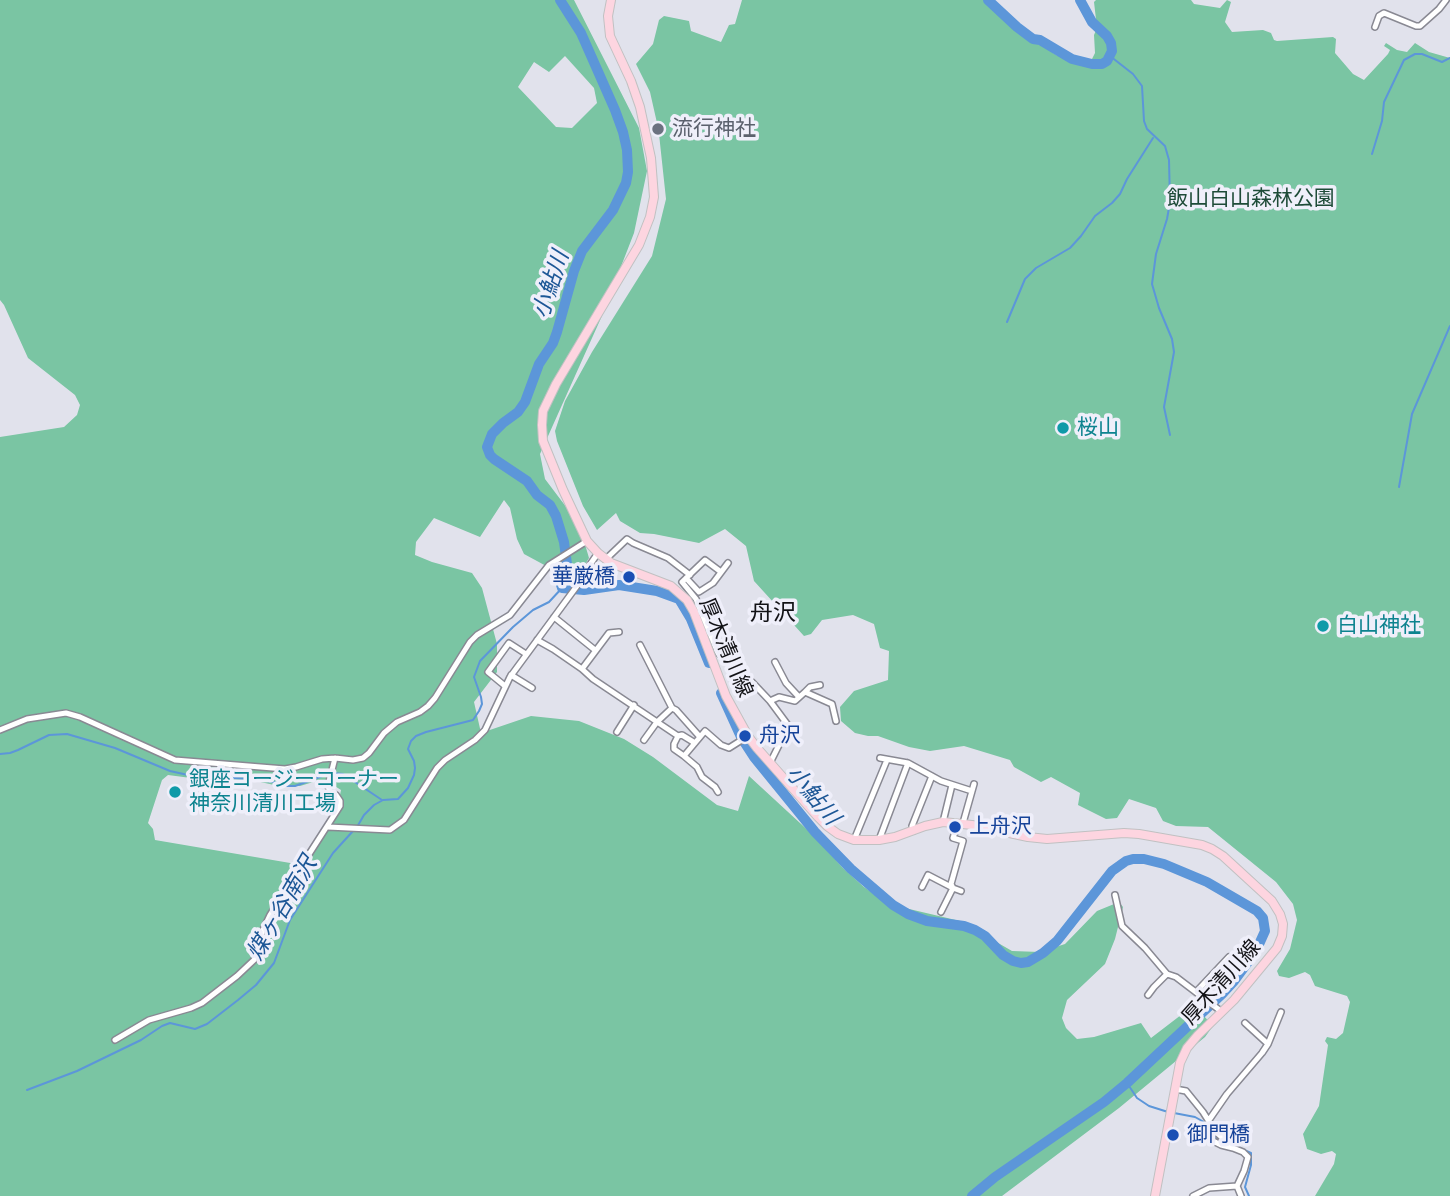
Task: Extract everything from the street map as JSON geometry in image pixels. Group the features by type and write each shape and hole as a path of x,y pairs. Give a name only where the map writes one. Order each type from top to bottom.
{"main road":[{"name":"厚木清川線","path":"611,0 608,16 610,36 640,107 654,190 650,217 639,245 545,405 542,434 563,490 587,541 598,553 629,570 671,586 697,611 726,696 746,737 827,826 838,834 854,840 878,841 943,822 1047,839 1139,834 1212,849 1272,901 1283,924 1278,948 1219,1009 1188,1048 1180,1063 1155,1196"}],"street":[{"path":"1375,27 1379,16 1384,13 1420,26 1446,0"},
{"path":"606,559 627,539 668,558 688,576 699,592 713,583 728,563"},
{"path":"0,730 27,719 66,713 175,760 285,769 322,759 363,758 397,722 428,706 477,635 510,615 553,562 587,541"},
{"path":"328,827 390,830 404,820 437,768 485,730 511,675 585,575 598,553"},
{"path":"721,572 705,560 682,582 696,599 697,611 718,653 752,682 793,732 781,741 770,763"},
{"path":"556,615 595,650"},
{"path":"582,668 609,633 619,632"},
{"path":"537,640 582,668 593,679 678,736 682,735 695,743"},
{"path":"505,686 488,671 509,643 526,654"},
{"path":"640,645 672,708 700,737"},
{"path":"775,662 786,683 799,697"},
{"path":"511,675 532,688"},
{"path":"770,701 779,697 795,701 810,687 820,685"},
{"path":"805,692 832,704 836,721"},
{"path":"617,732 634,705"},
{"path":"644,740 672,708"},
{"path":"684,756 705,731 721,745 729,748 746,737"},
{"path":"678,736 674,749 697,767 702,777 718,792"},
{"path":"115,1040 149,1020 202,1003 254,960 270,915 340,806 340,801 330,792 328,786 335,758"},
{"path":"854,840 883,759 908,763 952,785 972,791"},
{"path":"878,841 908,763"},
{"path":"913,831 912,826 932,776"},
{"path":"941,912 953,888 951,884 963,841 953,838 974,784"},
{"path":"943,822 952,785"},
{"path":"922,887 928,875 961,891"},
{"path":"1115,895 1122,926 1167,974 1176,977 1219,1009"},
{"path":"1197,993 1229,957"},
{"path":"1148,995 1167,974"},
{"path":"1209,1120 1268,1044 1281,1012"},
{"path":"1245,1023 1268,1044"},
{"path":"1175,1089 1185,1091 1215,1131 1248,1157 1237,1186 1241,1196"},
{"path":"1231,1146 1235,1129"},
{"path":"1211,1140 1231,1146"},
{"path":"1193,1196 1209,1188 1237,1186"}],"green space":[{"path":"0,0 574,0 639,128 647,171 634,233 601,318 540,454 545,479 579,524 589,558 580,573 561,574 524,554 517,539 510,508 504,500 480,537 434,518 416,542 415,555 472,573 482,588 497,644 497,672 474,702 481,733 531,716 579,721 624,739 653,757 717,805 738,811 749,776 813,835 843,868 888,904 960,921 1012,951 1040,952 1065,944 1097,911 1119,902 1123,907 1105,964 1067,1000 1062,1018 1066,1028 1077,1039 1094,1037 1141,1023 1151,1038 1194,1005 1213,1026 1205,1037 1119,1108 1002,1196 0,1196 0,437 64,427 77,415 80,405 75,395 28,358 0,300","holes":["565,56 594,88 597,103 572,128 556,127 518,87 534,62 549,72","168,775 251,780 279,786 300,786 320,780 341,790 338,805 302,865 155,840 153,829 148,823 162,780"]},
{"name":"飯山白山森林公園","path":"742,0 994,0 999,12 1056,55 1091,61 1095,53 1096,0 1191,0 1194,4 1220,8 1227,0 1231,2 1225,22 1232,32 1263,30 1271,33 1277,41 1333,37 1336,39 1335,53 1353,74 1364,80 1388,54 1390,50 1384,46 1386,43 1397,50 1407,52 1415,43 1429,52 1450,58 1450,1196 1315,1196 1334,1164 1336,1154 1332,1151 1321,1154 1307,1149 1303,1134 1319,1106 1328,1045 1325,1041 1327,1037 1336,1039 1343,1033 1350,1002 1347,996 1315,986 1310,975 1305,972 1289,978 1279,976 1277,971 1290,949 1297,920 1293,904 1276,882 1208,827 1176,826 1163,821 1156,808 1129,799 1117,818 1106,819 1078,805 1080,793 1051,777 1041,782 1014,767 1010,760 964,746 930,751 878,736 855,733 841,721 840,707 854,691 888,680 889,651 880,648 874,624 853,615 822,620 811,634 804,636 754,581 746,546 725,529 699,543 640,533 620,521 616,513 597,530 583,506 555,431 565,401 592,352 652,256 666,199 659,134 663,132 662,124 657,123 650,92 636,64 653,44 659,20 664,16 689,21 691,31 721,42 729,25 735,24"}],"waterway":[{"name":"小鮎川","path":"560,0 581,33 615,110 627,150 628,172 626,183 613,210 582,251 553,343 539,364 525,402 518,412 492,434 487,447 494,459 527,481 537,495 550,505 556,516 567,564 562,588 584,590 619,585 657,591 679,599 691,619 709,663"},
{"name":"小鮎川","path":"988,0 1033,39 1040,40 1072,59 1102,64 1107,61 1112,51 1111,43 1092,22 1080,0"},
{"path":"1372,154 1382,121 1384,102 1404,60 1415,54 1442,62 1450,58"},
{"path":"1110,56 1133,74 1142,86 1144,121 1147,129 1165,146 1169,160 1170,202 1156,254 1152,284 1174,352 1164,407 1170,435"},
{"path":"1007,322 1025,279 1036,268 1070,248 1095,216 1112,203 1153,138"},
{"path":"1399,487 1412,414 1450,326"},
{"name":"煤ヶ谷南沢","path":"357,827 374,805 383,800 398,799 408,788 415,768 408,749 416,736 473,720 482,704 474,677 480,661 513,627 533,610 549,602 562,588"},
{"name":"小鮎川","path":"721,693 741,737 754,757 815,832 851,869 893,905 908,914 927,921 975,930 1013,961 1028,962 1043,953 1057,941 1112,871 1133,859 1164,864 1207,882 1257,911 1263,918 1265,931 1256,951 1222,994 1104,1102 995,1177 972,1196"},
{"path":"0,754 18,750 49,735 67,734 115,748 170,771 188,775 249,779 295,786 328,774"},
{"path":"333,773 343,774 382,800"},
{"name":"煤ヶ谷南沢","path":"27,1090 77,1071 170,1023 195,1029 207,1024 238,1000 256,985 274,963 290,920 333,853 353,831"},
{"path":"1127,1083 1137,1098 1149,1106 1168,1112"},
{"path":"1174,1113 1195,1117 1204,1122 1217,1139 1223,1142"},
{"path":"1235,1146 1251,1153 1245,1187 1249,1196"}],"place":[{"name":"流行神社","path":"658,129"},
{"name":"桜山","path":"1063,428"},
{"name":"華厳橋","path":"629,577"},
{"name":"白山神社","path":"1323,626"},
{"name":"舟沢","path":"745,736"},
{"name":"銀座コージーコーナー 神奈川清川工場","path":"175,792"},
{"name":"上舟沢","path":"955,827"},
{"name":"御門橋","path":"1173,1135"}],"district":[{"name":"舟沢","path":"773,614"}]}
